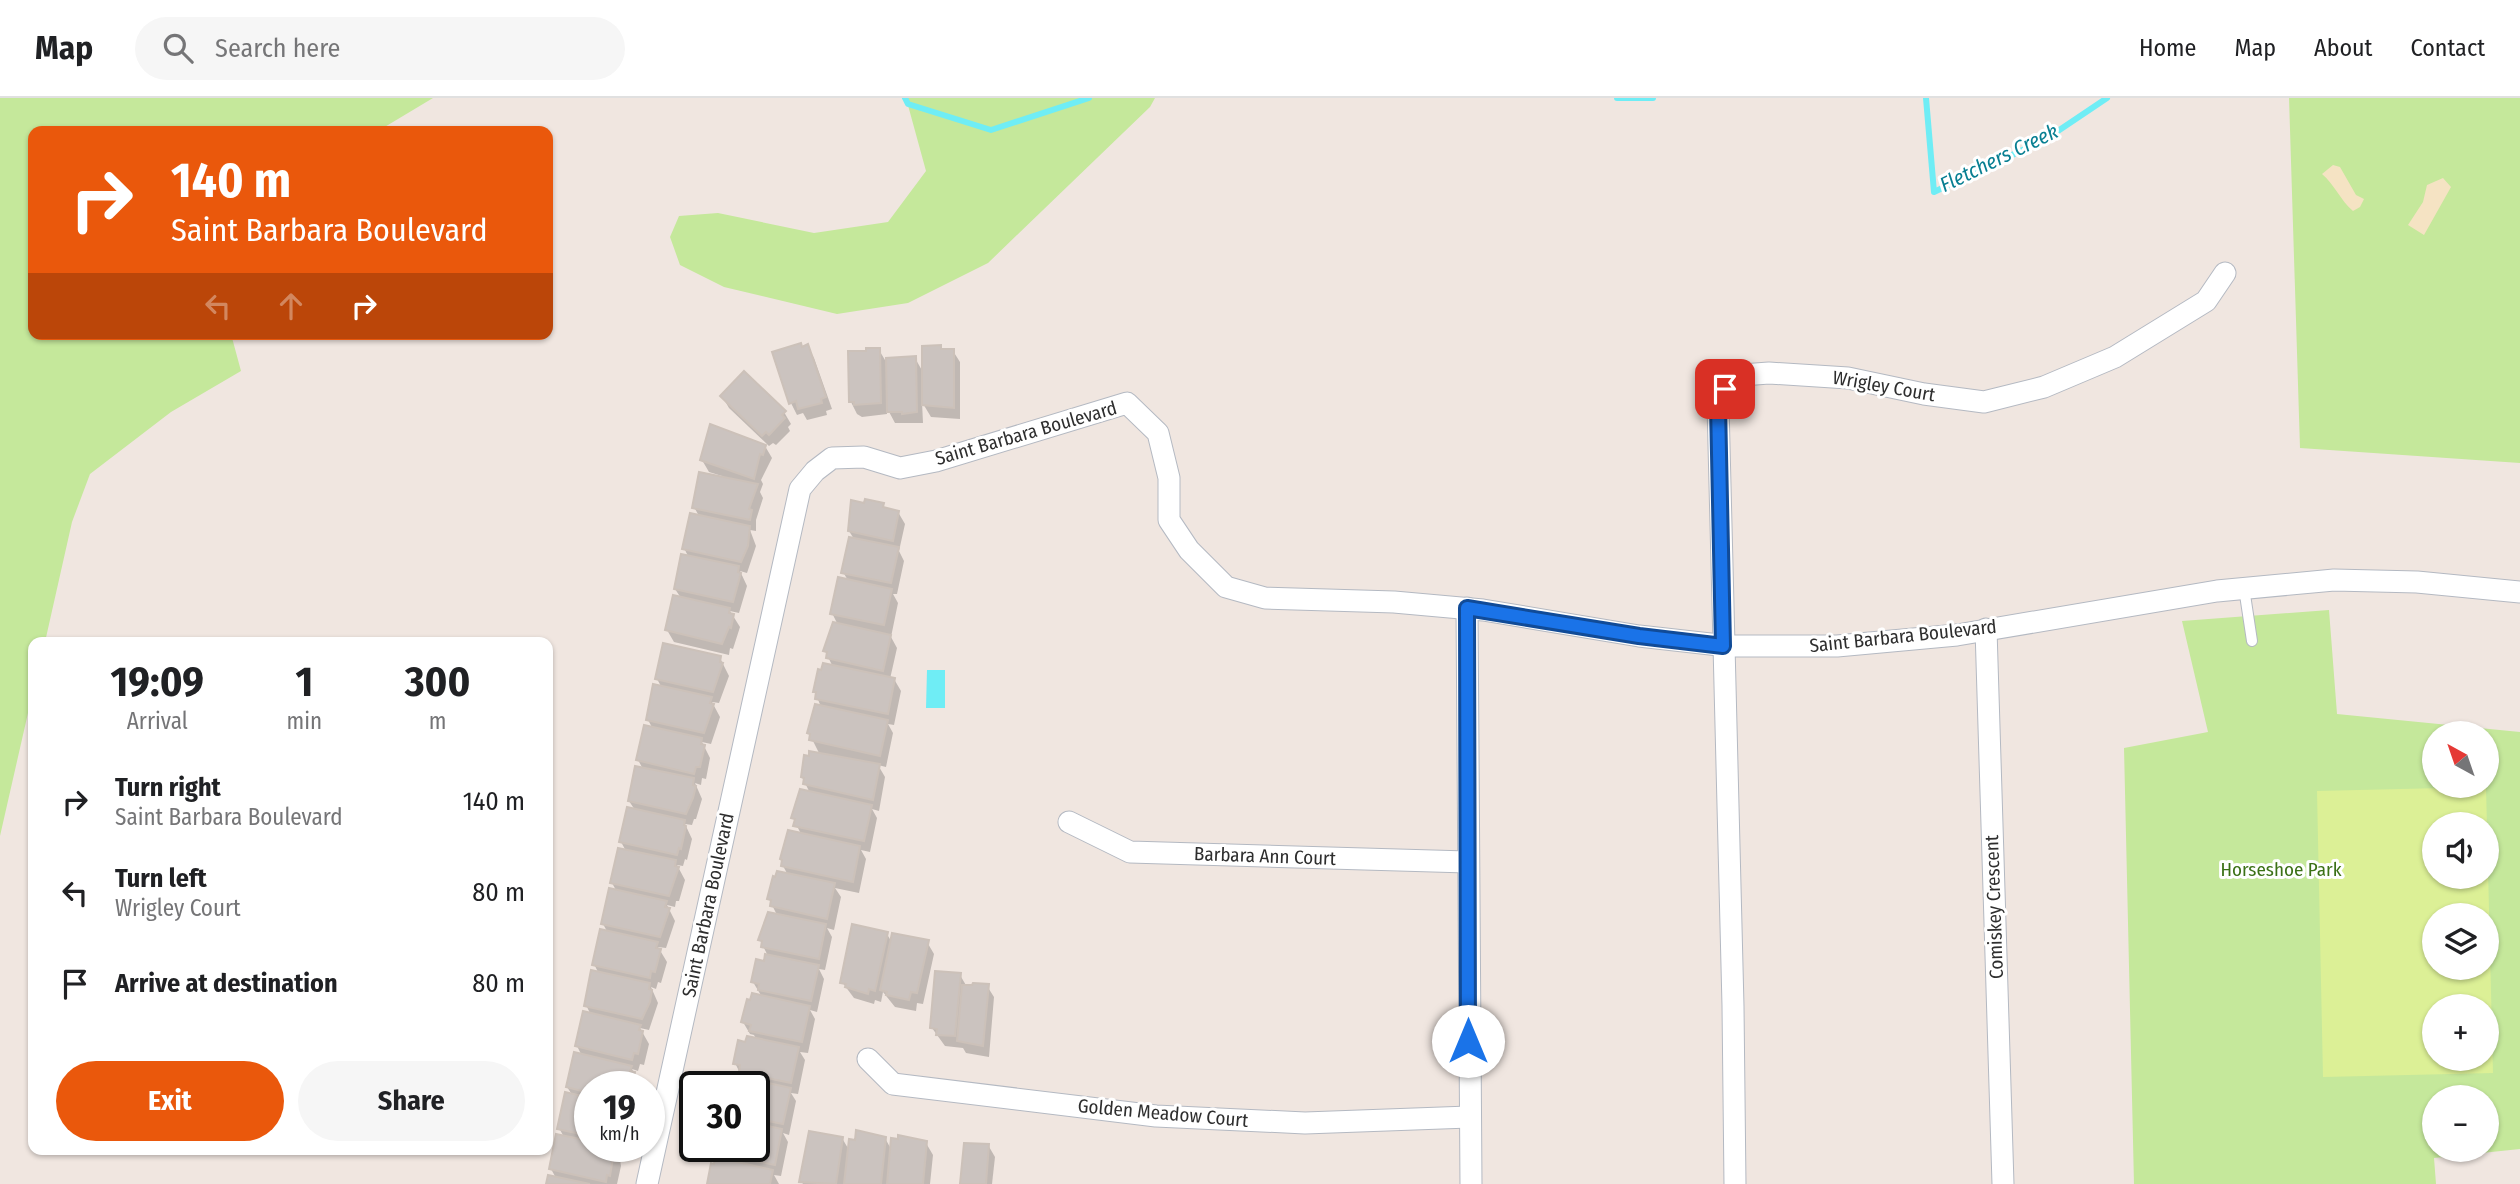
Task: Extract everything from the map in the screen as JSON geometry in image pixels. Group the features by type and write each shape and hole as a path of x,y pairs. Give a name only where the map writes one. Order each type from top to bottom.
{"street":[{"name":"Wrigley Court","path":"1723,646 1718,405 1725,389 1742,375 1769,373 1848,378 1924,394 1984,402 2044,387 2115,358 2206,301 2225,273"},
{"name":"Saint Barbara Boulevard","path":"647,1184 800,489 815,471 832,458 864,457 900,468 936,461 1127,403 1158,433 1169,478 1169,520 1189,550 1226,587 1265,598 1394,601 1467,608 1639,636 1723,646 1837,646 1957,635 2217,590 2334,580 2378,580 2520,592"},
{"path":"1467,608 1471,1184"},
{"name":"Comiskey Crescent","path":"1986,629 2003,1184"},
{"path":"1723,646 1735,1184"},
{"name":"Barbara Ann Court","path":"1069,822 1130,852 1467,863"},
{"name":"Golden Meadow Court","path":"868,1059 894,1084 1156,1116 1305,1123 1469,1117"}],"lane":[{"path":"2244,588 2252,641"}],"green space":[{"path":"0,98 433,98 386,126 28,126 28,340 233,340 241,371 171,412 90,474 72,522 46,637 28,637 28,713 0,836"},
{"path":"906,98 1155,98 1150,107 988,263 908,303 837,314 724,287 680,265 670,237 679,216 718,213 814,233 888,222 926,171"},
{"path":"2289,98 2520,98 2520,463 2300,448"},
{"name":"Horseshoe Park","path":"2329,610 2337,714 2422,722 2422,798 2499,798 2499,730 2520,732 2520,1149 2499,1151 2499,1085 2422,1085 2422,1162 2434,1162 2436,1184 2134,1184 2124,748 2208,732 2182,621"},
{"path":"2422,789 2422,798 2486,798 2487,812 2422,812 2422,889 2488,889 2489,903 2422,903 2422,980 2491,980 2491,994 2422,994 2422,1071 2493,1073 2323,1077 2317,791"}],"sand":[{"path":"2333,165 2340,167 2356,195 2364,199 2360,207 2353,211 2322,174"},
{"path":"2443,178 2451,187 2424,235 2408,225 2423,202 2427,185"}],"water":[{"path":"927,670 945,670 945,708 926,708"}],"building":[{"path":"801,343 802,347 808,344 826,397 821,399 822,403 798,409 796,401 789,404 772,352"},
{"path":"941,345 941,349 954,349 954,408 922,405 922,346"},
{"path":"866,348 880,348 881,403 854,405 854,402 849,402 848,351 866,351"},
{"path":"916,356 917,412 887,412 886,358"},
{"path":"744,371 786,411 782,415 785,418 769,435 766,432 762,436 720,396"},
{"path":"710,424 766,445 763,455 760,454 754,479 700,460"},
{"path":"699,472 758,484 749,509 752,510 750,520 692,508"},
{"path":"865,499 884,503 883,507 899,511 893,541 848,531 851,500 864,503"},
{"path":"690,513 750,526 748,546 741,562 682,549"},
{"path":"849,537 899,547 891,583 841,573"},
{"path":"681,554 739,566 738,572 741,573 733,602 674,589"},
{"path":"838,577 892,589 884,625 830,614"},
{"path":"673,595 730,608 729,613 734,614 731,628 729,627 722,644 665,630"},
{"path":"833,622 891,635 883,671 826,658 827,652 823,651"},
{"path":"663,643 721,656 720,662 723,663 713,692 655,679"},
{"path":"823,663 895,678 888,714 815,699 816,692 813,692 818,669 821,670"},
{"path":"653,684 712,697 710,703 714,704 704,733 646,720"},
{"path":"815,704 888,720 880,756 809,740 810,734 807,733"},
{"path":"644,725 702,738 701,744 705,745 700,767 696,767 694,774 636,760"},
{"path":"809,751 880,764 873,800 803,784 804,778 801,777 804,755 809,756"},
{"path":"635,766 694,778 693,785 696,786 686,814 628,801"},
{"path":"800,789 872,805 864,841 793,826 795,819 791,818"},
{"path":"627,807 685,820 681,849 679,848 677,855 619,842"},
{"path":"788,830 860,846 853,882 781,866 780,859"},
{"path":"618,848 676,860 675,866 679,867 669,896 610,883"},
{"path":"777,871 835,883 827,919 770,906 771,900 767,899"},
{"path":"609,888 667,901 665,907 670,908 660,937 601,924"},
{"path":"768,912 826,924 819,959 761,947 762,941 758,940"},
{"path":"852,924 888,932 875,991 869,989 868,994 840,983"},
{"path":"600,929 658,942 656,948 661,949 655,972 651,971 650,978 592,965"},
{"path":"892,933 929,940 917,993 911,992 909,1000 886,995 887,992 880,990"},
{"path":"765,954 819,965 811,1001 758,990 759,984 751,982 756,959 764,961"},
{"path":"591,970 650,983 650,1002 642,1019 584,1006"},
{"path":"935,971 961,973 955,1036 936,1035 937,1029 930,1028"},
{"path":"989,984 983,1046 957,1041 962,985"},
{"path":"752,993 810,1006 802,1042 749,1031 751,1025 741,1022 747,999 750,1000"},
{"path":"583,1011 641,1025 639,1030 643,1031 638,1054 634,1053 632,1060 575,1046"},
{"path":"747,1036 799,1047 791,1083 770,1079 770,1071 739,1071 740,1065 733,1064 738,1040 745,1042"},
{"path":"574,1052 632,1066 630,1071 574,1071 574,1089 566,1087"},
{"path":"770,1083 791,1088 783,1124 770,1121"},
{"path":"565,1092 574,1094 574,1133 557,1129"},
{"path":"770,1126 782,1129 775,1165 761,1162 770,1162"},
{"path":"856,1130 886,1137 881,1184 844,1184 849,1139 855,1140"},
{"path":"809,1131 843,1137 836,1184 799,1182"},
{"path":"556,1134 574,1138 574,1162 612,1162 610,1176 607,1175 606,1182 549,1169"},
{"path":"898,1135 927,1141 923,1184 887,1184 891,1138 898,1139"},
{"path":"964,1143 989,1144 986,1184 960,1184"},
{"path":"737,1162 773,1170 770,1184 707,1184 711,1163"},
{"path":"548,1175 590,1184 546,1184"}],"waterway":[{"name":"Fletchers Creek","path":"905,98 908,104 991,130 1089,98"},
{"name":"Fletchers Creek","path":"1617,98 1653,98"},
{"name":"Fletchers Creek","path":"1926,98 1934,192 2046,139 2107,98"}],"route":[{"path":"1468,1041 1467,608 1639,636 1723,646 1718,405 1725,389"}]}
